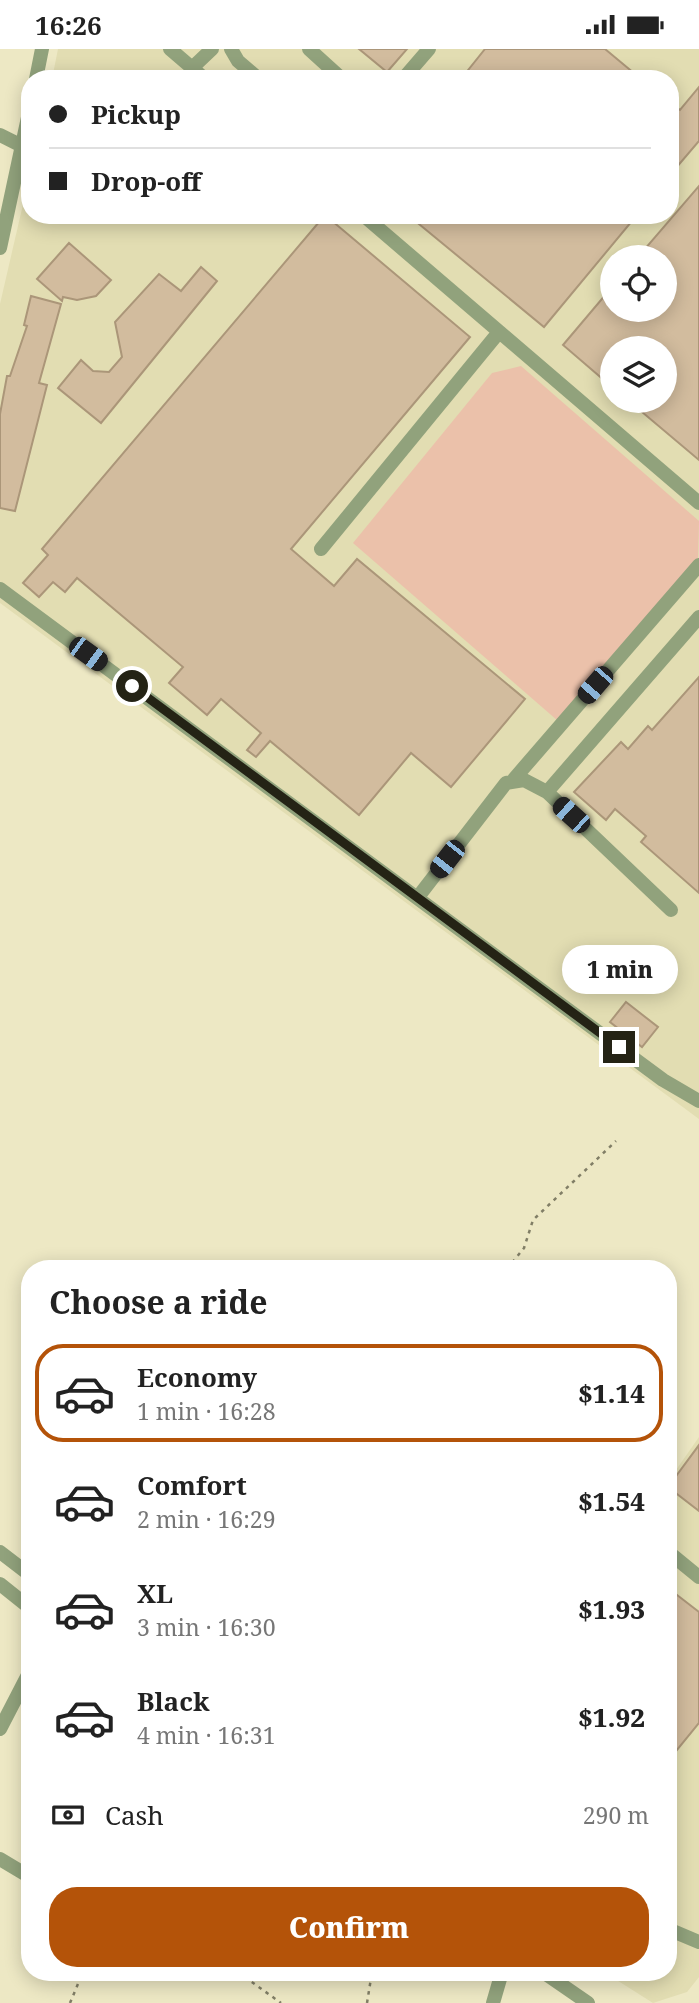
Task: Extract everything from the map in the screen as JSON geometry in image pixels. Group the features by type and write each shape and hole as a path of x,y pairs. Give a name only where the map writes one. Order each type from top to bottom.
{"street":[{"path":"38,70 43,49"},
{"path":"170,49 194,70"},
{"path":"192,68 212,49"},
{"path":"231,49 238,61 248,70"},
{"path":"309,49 332,70"},
{"path":"411,70 429,49"},
{"path":"0,135 21,146"},
{"path":"0,248 21,151"},
{"path":"373,224 699,503"},
{"path":"321,549 499,332"},
{"path":"418,897 506,783 514,779 699,565"},
{"path":"0,589 663,1080 699,1101"},
{"path":"547,792 699,617"},
{"path":"514,779 535,784 547,792 671,910"},
{"path":"0,1552 21,1569"},
{"path":"677,1559 699,1577"},
{"path":"0,1584 21,1601"},
{"path":"0,1729 21,1688"},
{"path":"0,1859 21,1872"},
{"path":"677,1933 699,1942"},
{"path":"493,2003 499,1981"},
{"path":"556,1981 588,2003"}],"path":[{"path":"515,1260 524,1248 533,1220 616,1141"},
{"path":"70,2003 79,1981"},
{"path":"250,1981 281,2003"},
{"path":"367,2003 371,1981"}],"shaded area":[{"path":"58,49 699,49 699,1119 0,603 0,304 21,213 21,224 679,224 679,70 54,70"},
{"path":"521,366 699,521 698,558 558,721 353,543 492,373"},
{"path":"699,1437 699,1977 687,1992 653,2003 618,1981 677,1981 677,1469"}],"building":[{"path":"359,49 407,49 389,70 385,70"},
{"path":"485,49 605,49 630,70 468,70"},
{"path":"699,87 699,141 679,164 679,109"},
{"path":"699,186 699,460 643,413 677,413 677,336 600,336 600,377 563,345 600,301 600,322 677,322 677,245 648,245 666,224 679,224 679,209"},
{"path":"317,224 336,224 470,337 291,549 334,586 357,559 525,699 451,787 411,753 359,815 270,741 256,757 247,750 261,733 221,699 207,715 169,683 183,667 77,578 65,592 53,582 39,597 23,583 48,555 42,549"},
{"path":"419,224 630,224 612,245 600,245 600,260 544,327"},
{"path":"69,243 111,280 96,296 77,300 63,297 62,301 37,279"},
{"path":"201,267 217,281 101,423 58,388 81,360 93,371 109,372 122,357 115,322 159,274 181,291"},
{"path":"31,296 61,304 39,383 47,385 15,511 0,508 0,414 7,376 10,376 27,326 24,325"},
{"path":"699,677 699,893 641,842 646,836 615,809 606,820 574,792 621,742 628,749 648,726 652,730"},
{"path":"626,1002 658,1027 642,1047 610,1022"},
{"path":"699,1445 699,1511 677,1494 677,1475"},
{"path":"677,1595 699,1612 699,1723 677,1750"}],"route":[{"path":"132,686 619,1047"}]}
